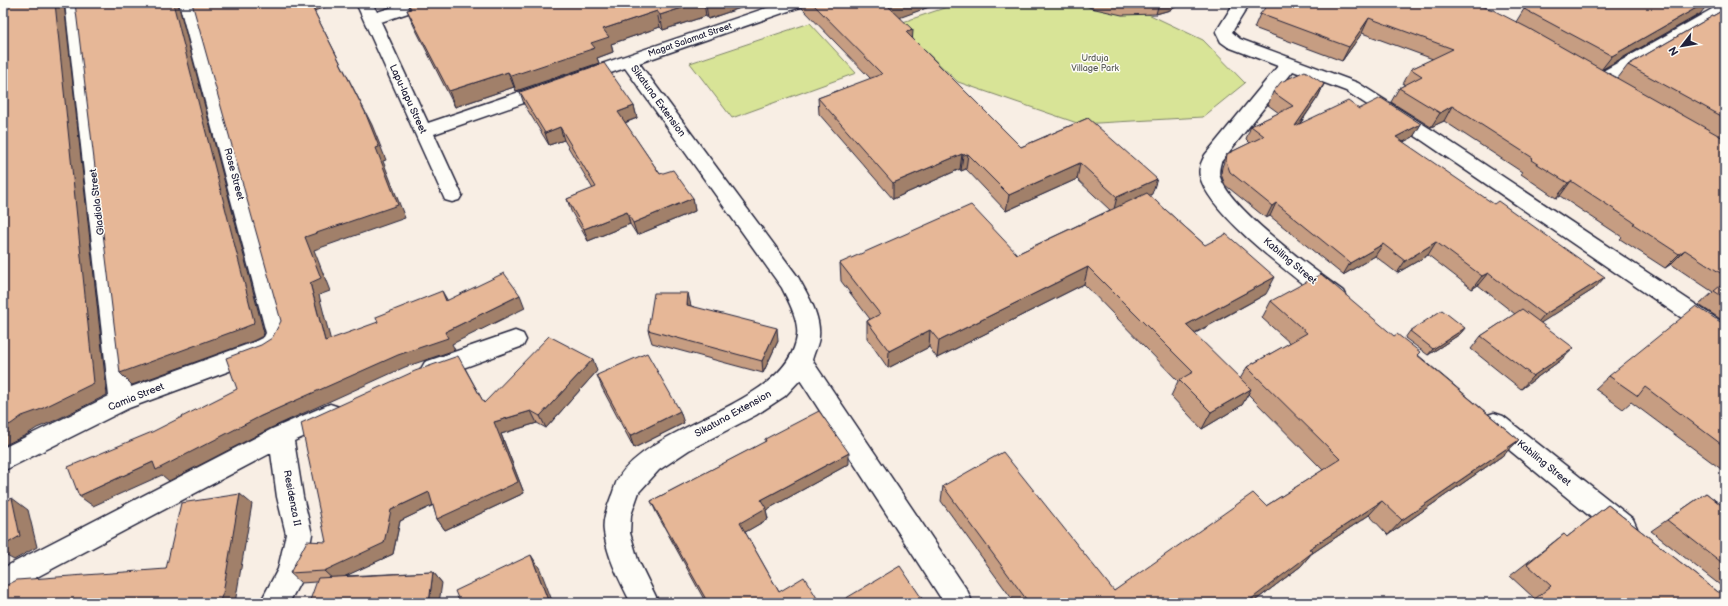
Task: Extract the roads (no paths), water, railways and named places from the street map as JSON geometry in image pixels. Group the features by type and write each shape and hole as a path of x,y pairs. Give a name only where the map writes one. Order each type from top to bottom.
{"street":[{"name":"Gladiola Street","path":"73,3 121,401"},
{"name":"Rose Street","path":"187,3 278,334 272,343"},
{"name":"Lapu-lapu Street","path":"364,3 452,195"},
{"path":"372,19 423,3"},
{"name":"Magat Salamat Street","path":"423,131 797,3"},
{"path":"1242,3 1224,32 1227,38 1234,43 1352,87 1430,137 1725,336"},
{"path":"1602,79 1714,9"},
{"name":"Sikatuna Extension","path":"629,61 790,283 803,309 808,336 801,362 787,380 769,395 659,455 634,477 619,502 616,532 624,558 645,603"},
{"name":"Kabiling Street","path":"1290,63 1212,160 1209,174 1215,189 1228,206 1299,269 1348,308"},
{"path":"414,375 515,340"},
{"name":"Camia Street","path":"3,460 121,401 262,349 272,343"},
{"path":"801,362 958,599"},
{"path":"3,582 281,436 351,404"},
{"name":"Kabiling Street","path":"1478,410 1638,539"},
{"name":"Residenza II","path":"274,603 291,573 299,534 290,497 281,436"}],"park label":[{"name":"Urduja Village Park","path":"1095,64"}]}
